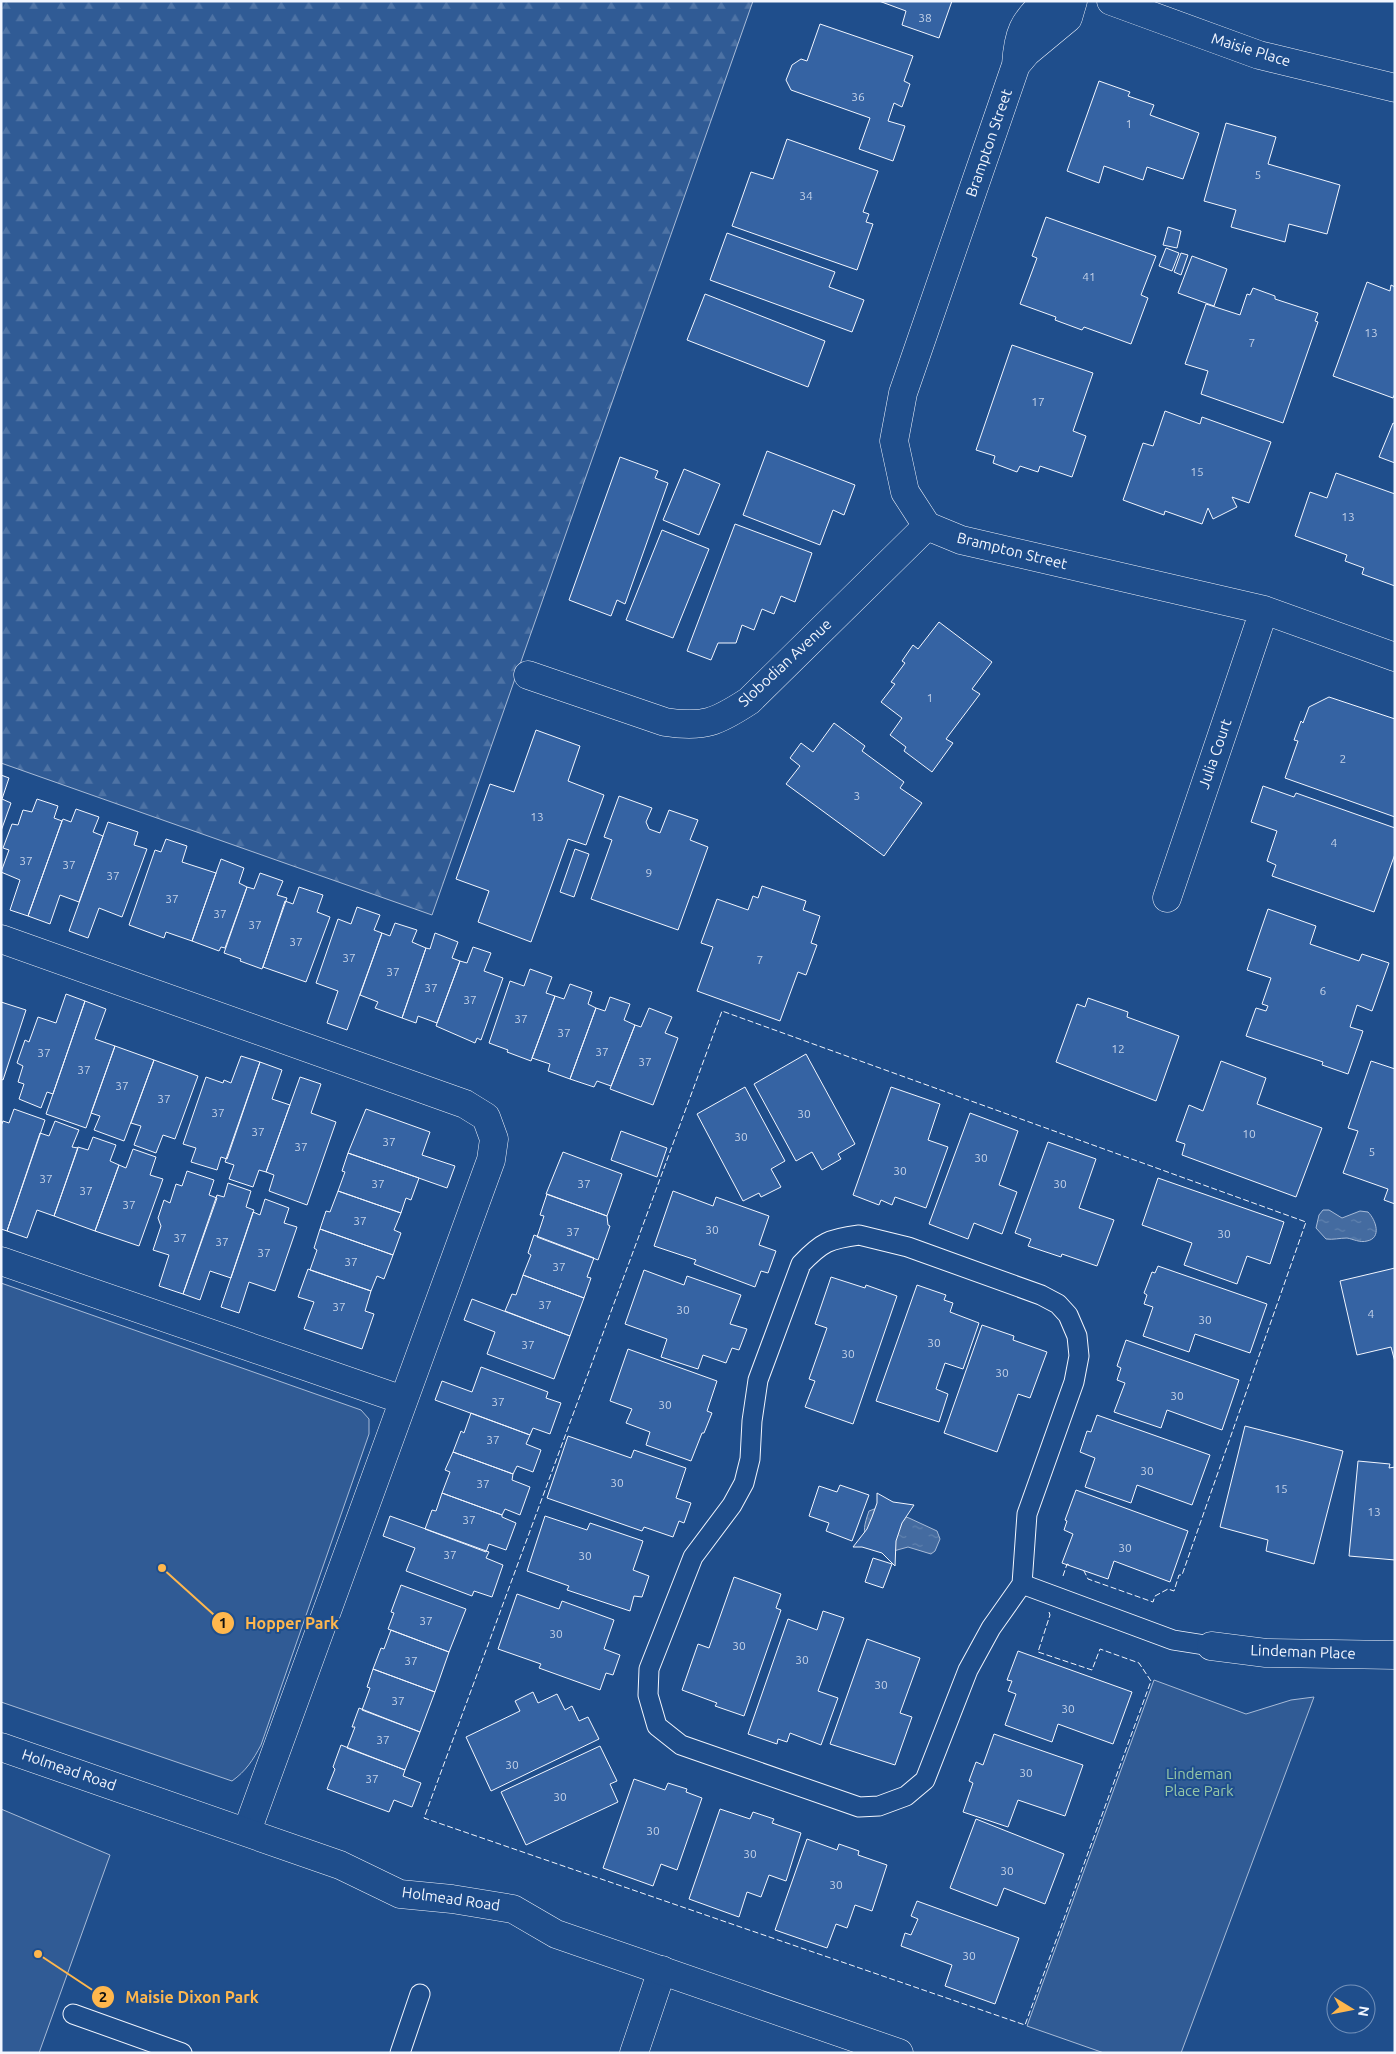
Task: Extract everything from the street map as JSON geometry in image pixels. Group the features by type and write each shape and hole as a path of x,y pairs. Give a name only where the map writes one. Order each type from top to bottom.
{"street":[{"name":"Brampton Street","path":"1046,1 1022,27 1018,42 1016,65 901,403 894,441 905,492 927,526 962,540 1264,610 1395,657"},
{"name":"Brampton Street","path":"1016,65 1027,52 1068,18 1073,1"},
{"name":"Maisie Place","path":"1111,1 1259,55 1395,88"},
{"name":"Slobodian Avenue","path":"528,675 666,722 705,724 725,717 749,701 927,526"},
{"name":"Julia Court","path":"1167,898 1264,610"},
{"path":"1,939 465,1104 486,1117 494,1139 491,1160 403,1400 385,1456 247,1831"},
{"path":"1,1261 403,1400"},
{"name":"Lindeman Place","path":"1211,1646 1266,1652 1395,1654"},
{"name":"Holmead Road","path":"1,1747 340,1864 400,1894 452,1898 512,1908 556,1934 899,2053"},
{"path":"634,2053 662,1970"}],"lane":[{"path":"859,1235 908,1247 1041,1295 1058,1304 1068,1315 1077,1336 1080,1356 1077,1372 1028,1514 1022,1584 991,1628 968,1670 925,1780 906,1796 879,1806 859,1807 681,1745 657,1726 648,1695 649,1669 693,1557 732,1505 744,1483 750,1459 752,1421 758,1380 801,1264 814,1249 834,1238 859,1235"},
{"path":"1022,1584 1173,1640 1211,1646"},
{"path":"400,2053 420,1994"},
{"path":"73,2014 182,2053"}],"green space":[{"path":"1,1 753,1 432,915 1,763"},
{"path":"1,1283 361,1410 369,1419 369,1434 261,1745 249,1765 232,1781 1,1702"},
{"name":"Lindeman Place Park","path":"1154,1680 1246,1714 1291,1700 1314,1697 1181,2053 1104,2053 1027,2026"},
{"path":"1,1809 110,1855 39,2053 1,2053"}],"water":[{"path":"1323,1210 1329,1210 1342,1218 1360,1211 1368,1212 1375,1224 1375,1236 1364,1241 1347,1238 1326,1239 1316,1228 1319,1215"},
{"path":"877,1508 909,1518 937,1531 940,1539 935,1551 931,1554 908,1547 890,1552 870,1541 866,1538 865,1533 866,1520 869,1511"}],"building":[{"path":"879,1 952,1 939,38 902,25 906,11"},
{"path":"820,24 913,56 904,81 910,84 902,107 894,103 888,121 905,126 893,161 859,149 870,118 791,90 786,80 792,65 801,59 807,61"},
{"path":"1099,81 1130,92 1128,96 1154,105 1150,115 1199,133 1183,179 1147,167 1143,180 1104,166 1099,183 1067,171"},
{"path":"1226,123 1276,137 1268,164 1340,185 1327,234 1289,224 1285,242 1231,227 1236,210 1204,201"},
{"path":"787,139 878,171 863,212 869,214 866,222 873,224 857,270 732,226 751,172 773,179"},
{"path":"1046,217 1156,256 1141,295 1148,298 1131,344 1084,327 1082,330 1055,320 1056,317 1020,304 1037,258 1032,256"},
{"path":"1168,227 1181,231 1177,248 1163,245"},
{"path":"727,233 835,272 829,287 864,300 852,332 710,280"},
{"path":"1166,248 1179,253 1172,271 1159,266"},
{"path":"1181,253 1188,255 1181,275 1174,272"},
{"path":"1192,256 1227,269 1214,306 1178,293"},
{"path":"1367,282 1390,291 1391,285 1395,287 1395,393 1393,398 1333,376"},
{"path":"1253,288 1275,296 1275,299 1318,313 1315,321 1318,322 1283,423 1201,394 1208,371 1185,364 1206,304 1240,315 1247,294 1250,295"},
{"path":"705,294 825,341 808,387 687,340"},
{"path":"1012,345 1093,373 1073,431 1086,436 1072,477 1040,466 1038,472 1020,466 1017,472 993,463 995,456 976,450"},
{"path":"1165,411 1200,424 1202,417 1271,442 1249,503 1232,497 1237,507 1213,519 1208,508 1202,524 1165,511 1164,515 1123,500 1143,443 1153,446"},
{"path":"1393,423 1395,424 1395,463 1379,457"},
{"path":"767,451 855,485 844,515 833,510 820,545 743,515"},
{"path":"620,457 658,471 655,478 668,483 625,604 617,600 611,616 569,600"},
{"path":"684,469 720,484 699,535 663,520"},
{"path":"1336,473 1395,494 1395,586 1362,574 1364,568 1345,561 1347,555 1295,536 1310,492 1327,498"},
{"path":"735,524 812,553 795,602 781,596 774,614 762,609 754,630 742,625 736,643 718,643 711,660 687,651"},
{"path":"662,530 709,549 673,638 626,620"},
{"path":"939,622 992,662 972,689 980,694 946,739 953,743 932,772 904,751 906,747 890,735 902,718 881,702 895,684 891,682 905,663 902,661 913,645 918,649"},
{"path":"1329,697 1395,719 1395,817 1285,778 1298,741 1294,740 1301,721 1303,723 1309,707"},
{"path":"834,723 865,746 862,751 904,782 900,788 922,803 884,856 786,784 800,766 790,758 801,743 813,752"},
{"path":"536,730 580,746 568,781 604,795 586,845 568,839 531,942 478,922 489,891 456,879 490,784 514,792"},
{"path":"1,775 9,778 2,799 11,803 1,831"},
{"path":"1263,786 1294,797 1296,793 1395,828 1395,854 1374,912 1272,876 1276,865 1267,861 1277,831 1251,822"},
{"path":"619,796 652,808 646,822 649,829 660,833 669,810 698,820 690,840 708,847 678,930 591,899 612,840 604,837"},
{"path":"37,799 58,806 54,818 62,821 28,916 10,910 20,880 1,872 9,850 3,848 12,824 18,825 23,810 32,812"},
{"path":"76,809 99,817 93,832 103,836 79,902 60,895 50,924 28,916 62,821 63,819 71,822"},
{"path":"108,822 138,832 134,845 147,849 122,917 99,908 88,938 69,931"},
{"path":"166,839 187,846 182,862 216,873 192,941 166,932 164,938 129,925 155,850 161,852"},
{"path":"575,849 589,854 574,897 560,892"},
{"path":"221,859 244,868 239,883 247,887 225,948 221,947 219,951 192,941"},
{"path":"260,873 283,881 277,895 287,898 262,969 224,953 247,887 254,889"},
{"path":"762,886 806,901 803,910 820,916 811,943 817,945 806,975 798,972 780,1021 697,991 713,947 701,943 717,899 748,910 753,896 758,898"},
{"path":"299,887 323,895 317,912 330,917 306,982 263,967 285,901 293,904"},
{"path":"357,907 380,915 374,930 382,933 347,1030 327,1023 338,991 316,983 338,919 351,924"},
{"path":"1268,909 1316,926 1310,944 1359,961 1362,954 1389,963 1372,1011 1357,1005 1350,1027 1363,1031 1348,1074 1322,1065 1323,1062 1246,1036 1256,1008 1266,1011 1268,1006 1262,1004 1271,978 1247,970"},
{"path":"395,923 417,930 412,942 426,948 402,1018 375,1008 378,1002 360,995 382,933 390,936"},
{"path":"435,933 458,942 452,958 460,961 437,1023 418,1016 416,1023 402,1018 426,948 430,949"},
{"path":"473,947 491,953 484,971 503,978 481,1040 477,1038 475,1043 436,1026 460,961 467,963"},
{"path":"530,969 552,977 546,993 555,996 531,1061 489,1043 510,981 524,986"},
{"path":"570,984 592,992 588,1004 596,1008 570,1079 548,1071 550,1064 532,1058 555,996 564,999"},
{"path":"66,994 85,1001 53,1094 47,1092 41,1108 19,1099 24,1084 18,1082 23,1066 17,1063 25,1040 29,1042 38,1017 56,1023"},
{"path":"610,997 630,1004 624,1020 635,1025 611,1086 597,1081 594,1087 570,1079 596,1008 605,1011"},
{"path":"1088,998 1128,1012 1127,1017 1179,1036 1156,1101 1056,1062 1077,1004 1085,1007"},
{"path":"85,1001 106,1009 95,1039 115,1046 86,1128 46,1114"},
{"path":"1,1002 26,1010 3,1080 1,1079"},
{"path":"649,1008 672,1017 665,1033 678,1038 653,1105 610,1089 635,1025 641,1027"},
{"path":"115,1046 154,1060 124,1141 94,1130 100,1116 91,1113"},
{"path":"806,1054 855,1144 838,1154 841,1159 822,1170 812,1152 796,1161 754,1084"},
{"path":"241,1056 260,1062 227,1159 221,1157 217,1170 191,1162 196,1148 183,1144 206,1077 223,1083 224,1080 231,1083"},
{"path":"154,1060 198,1076 175,1139 163,1135 156,1153 134,1145 141,1126 131,1123"},
{"path":"1221,1061 1266,1078 1257,1104 1322,1128 1296,1197 1182,1155 1185,1144 1176,1141 1189,1105 1203,1111"},
{"path":"1371,1061 1395,1069 1395,1204 1384,1200 1388,1189 1343,1173 1358,1131 1348,1128"},
{"path":"260,1062 282,1070 272,1099 290,1105 266,1172 259,1170 253,1187 229,1179 234,1165 225,1162"},
{"path":"300,1077 321,1084 311,1113 336,1122 307,1205 269,1191 274,1175 266,1172"},
{"path":"745,1087 785,1161 771,1169 781,1187 761,1197 759,1193 743,1201 697,1114"},
{"path":"891,1087 940,1104 928,1140 948,1147 926,1208 895,1197 892,1205 881,1200 879,1205 853,1195"},
{"path":"14,1109 45,1120 7,1231 1,1229 1,1126 3,1121 9,1123"},
{"path":"366,1109 430,1132 422,1155 455,1166 447,1188 348,1153"},
{"path":"970,1113 1018,1131 999,1185 1017,1192 1002,1234 974,1223 968,1239 929,1224"},
{"path":"55,1121 79,1130 72,1147 78,1148 54,1216 37,1210 27,1238 7,1231 40,1133 49,1136"},
{"path":"621,1131 667,1148 657,1177 611,1160"},
{"path":"93,1137 116,1145 110,1161 119,1165 95,1231 54,1216 78,1147 88,1150"},
{"path":"1048,1142 1096,1159 1079,1208 1114,1220 1097,1266 1062,1254 1061,1257 1028,1246 1031,1239 1015,1233"},
{"path":"133,1149 156,1157 150,1175 163,1179 139,1246 95,1231 119,1165 126,1168"},
{"path":"563,1152 622,1174 607,1216 546,1194"},
{"path":"348,1153 419,1178 411,1200 406,1198 401,1213 338,1191 345,1172 342,1171"},
{"path":"187,1171 214,1180 209,1195 217,1198 183,1294 159,1286 169,1255 153,1250 161,1226 158,1218 164,1200 170,1203 176,1184 182,1186"},
{"path":"1158,1178 1284,1222 1270,1264 1247,1256 1237,1284 1184,1265 1192,1243 1142,1225"},
{"path":"228,1183 251,1191 246,1207 254,1210 231,1278 210,1271 200,1300 183,1294 217,1195 224,1197"},
{"path":"338,1191 401,1213 394,1230 401,1233 393,1255 320,1229 326,1211 330,1212"},
{"path":"673,1191 713,1206 716,1197 769,1216 759,1245 776,1251 768,1273 761,1271 755,1287 694,1264 696,1260 654,1246"},
{"path":"547,1194 607,1216 608,1225 610,1226 598,1260 537,1237 544,1216 540,1215"},
{"path":"265,1199 289,1208 284,1223 297,1227 275,1291 249,1282 239,1313 221,1307 253,1212 260,1215"},
{"path":"320,1229 393,1255 384,1279 377,1276 371,1291 310,1270 317,1250 314,1248"},
{"path":"534,1235 594,1258 587,1277 591,1278 584,1298 523,1275 531,1255 528,1253"},
{"path":"1158,1266 1267,1304 1250,1353 1195,1334 1189,1352 1143,1336 1153,1307 1144,1304 1147,1295 1144,1293 1152,1272 1155,1273"},
{"path":"1395,1268 1395,1362 1391,1347 1357,1355 1340,1281"},
{"path":"308,1269 371,1291 365,1311 374,1314 362,1349 304,1329 314,1302 298,1297"},
{"path":"644,1270 684,1285 687,1276 741,1295 730,1324 747,1329 739,1350 732,1348 726,1363 703,1355 698,1369 661,1357 667,1339 625,1324"},
{"path":"523,1275 584,1298 570,1336 505,1311 512,1294 516,1295"},
{"path":"831,1277 865,1288 866,1285 897,1296 853,1424 805,1407 815,1381 809,1379 827,1328 815,1324"},
{"path":"917,1285 946,1295 944,1300 953,1303 950,1312 979,1323 963,1369 945,1363 936,1389 948,1394 939,1422 876,1401"},
{"path":"472,1299 570,1336 554,1379 487,1354 495,1332 464,1320"},
{"path":"982,1325 1014,1336 1013,1340 1047,1352 1030,1398 1018,1394 997,1452 944,1433"},
{"path":"1126,1340 1239,1380 1222,1430 1167,1410 1161,1428 1114,1412 1125,1383 1117,1380 1121,1368 1117,1366"},
{"path":"628,1349 717,1381 707,1411 712,1413 691,1461 646,1445 650,1432 626,1423 632,1409 610,1401"},
{"path":"481,1367 548,1392 546,1398 561,1403 550,1434 533,1428 530,1435 435,1400 442,1381 472,1392"},
{"path":"471,1413 530,1435 526,1444 541,1450 533,1472 517,1466 513,1474 453,1452 461,1431 464,1433"},
{"path":"1097,1415 1210,1455 1192,1505 1137,1485 1131,1503 1085,1487 1095,1458 1080,1452 1087,1431 1091,1432"},
{"path":"1245,1426 1343,1451 1314,1564 1266,1551 1268,1540 1220,1527"},
{"path":"568,1436 631,1458 634,1450 686,1468 676,1498 691,1503 684,1523 679,1521 673,1537 644,1527 642,1531 547,1498"},
{"path":"453,1452 513,1474 512,1480 530,1487 520,1515 505,1509 502,1515 442,1493 450,1472 445,1470"},
{"path":"1358,1461 1390,1464 1389,1468 1395,1467 1395,1560 1349,1556"},
{"path":"840,1485 869,1495 852,1541 826,1531 829,1523 809,1516 819,1486 837,1492"},
{"path":"1076,1490 1188,1531 1170,1582 1114,1561 1108,1579 1062,1563 1073,1534 1064,1530 1067,1521 1065,1520"},
{"path":"442,1493 502,1515 502,1517 516,1523 506,1550 489,1544 486,1552 425,1529 432,1510 436,1511"},
{"path":"877,1493 893,1502 914,1505 902,1523 896,1541 895,1566 882,1553 862,1547 853,1547 867,1529 877,1503"},
{"path":"390,1516 489,1552 486,1558 503,1565 492,1597 474,1591 472,1596 406,1571 415,1548 383,1536"},
{"path":"545,1516 587,1530 590,1523 643,1541 633,1570 649,1576 642,1597 634,1596 630,1611 567,1590 569,1586 527,1571"},
{"path":"873,1558 892,1564 883,1588 865,1582"},
{"path":"734,1577 781,1594 776,1608 781,1610 744,1716 715,1706 717,1703 682,1690 698,1644 709,1648"},
{"path":"401,1585 466,1609 449,1652 388,1629 394,1613 391,1612"},
{"path":"517,1594 559,1609 562,1601 614,1620 604,1649 620,1655 613,1675 606,1673 600,1690 539,1668 541,1664 498,1649"},
{"path":"823,1611 844,1618 818,1691 838,1698 821,1745 790,1733 787,1742 778,1739 777,1744 748,1734 788,1619 817,1630"},
{"path":"391,1630 449,1652 435,1692 373,1669 381,1648 384,1649"},
{"path":"867,1639 920,1658 900,1713 912,1717 895,1765 830,1744"},
{"path":"1018,1651 1132,1692 1113,1744 1058,1724 1052,1742 1005,1725 1016,1694 1008,1691 1012,1681 1007,1680"},
{"path":"373,1669 435,1692 420,1732 362,1710 370,1688 367,1687"},
{"path":"533,1692 538,1703 557,1694 565,1710 572,1706 579,1721 588,1717 599,1739 491,1791 466,1737 520,1711 515,1701"},
{"path":"359,1708 420,1732 405,1770 347,1748 355,1727 352,1727"},
{"path":"994,1734 1083,1765 1065,1816 1018,1800 1008,1827 963,1812 973,1783 969,1781 976,1762 983,1765"},
{"path":"341,1745 405,1770 403,1776 421,1783 412,1807 394,1800 389,1812 327,1789 335,1769 333,1767"},
{"path":"600,1746 617,1781 610,1784 618,1802 526,1845 501,1792"},
{"path":"634,1779 665,1790 668,1783 687,1789 686,1792 702,1798 677,1870 661,1864 653,1886 603,1868"},
{"path":"720,1809 750,1819 753,1812 774,1819 772,1823 801,1833 786,1881 769,1875 761,1897 747,1892 739,1917 689,1899"},
{"path":"976,1819 1064,1854 1045,1904 1004,1888 997,1906 950,1888"},
{"path":"807,1839 837,1850 839,1844 859,1851 858,1855 887,1865 872,1911 855,1905 847,1928 836,1924 827,1948 775,1930"},
{"path":"917,1901 1019,1938 995,2004 945,1986 952,1965 901,1946 905,1933 911,1935 918,1919 911,1916"}],"fence":[{"path":"1049,1612 1050,1615 1038,1652 1092,1670 1100,1649 1139,1663 1151,1681 1025,2025 424,1818 722,1011 1306,1222 1182,1575 1179,1575 1174,1591 1168,1589 1155,1596 1153,1602 1088,1579 1084,1571"},
{"path":"1063,1576 1067,1564 1070,1565"}],"place":[{"name":"Hopper Park","path":"162,1568"},
{"name":"Maisie Dixon Park","path":"38,1954"}]}
